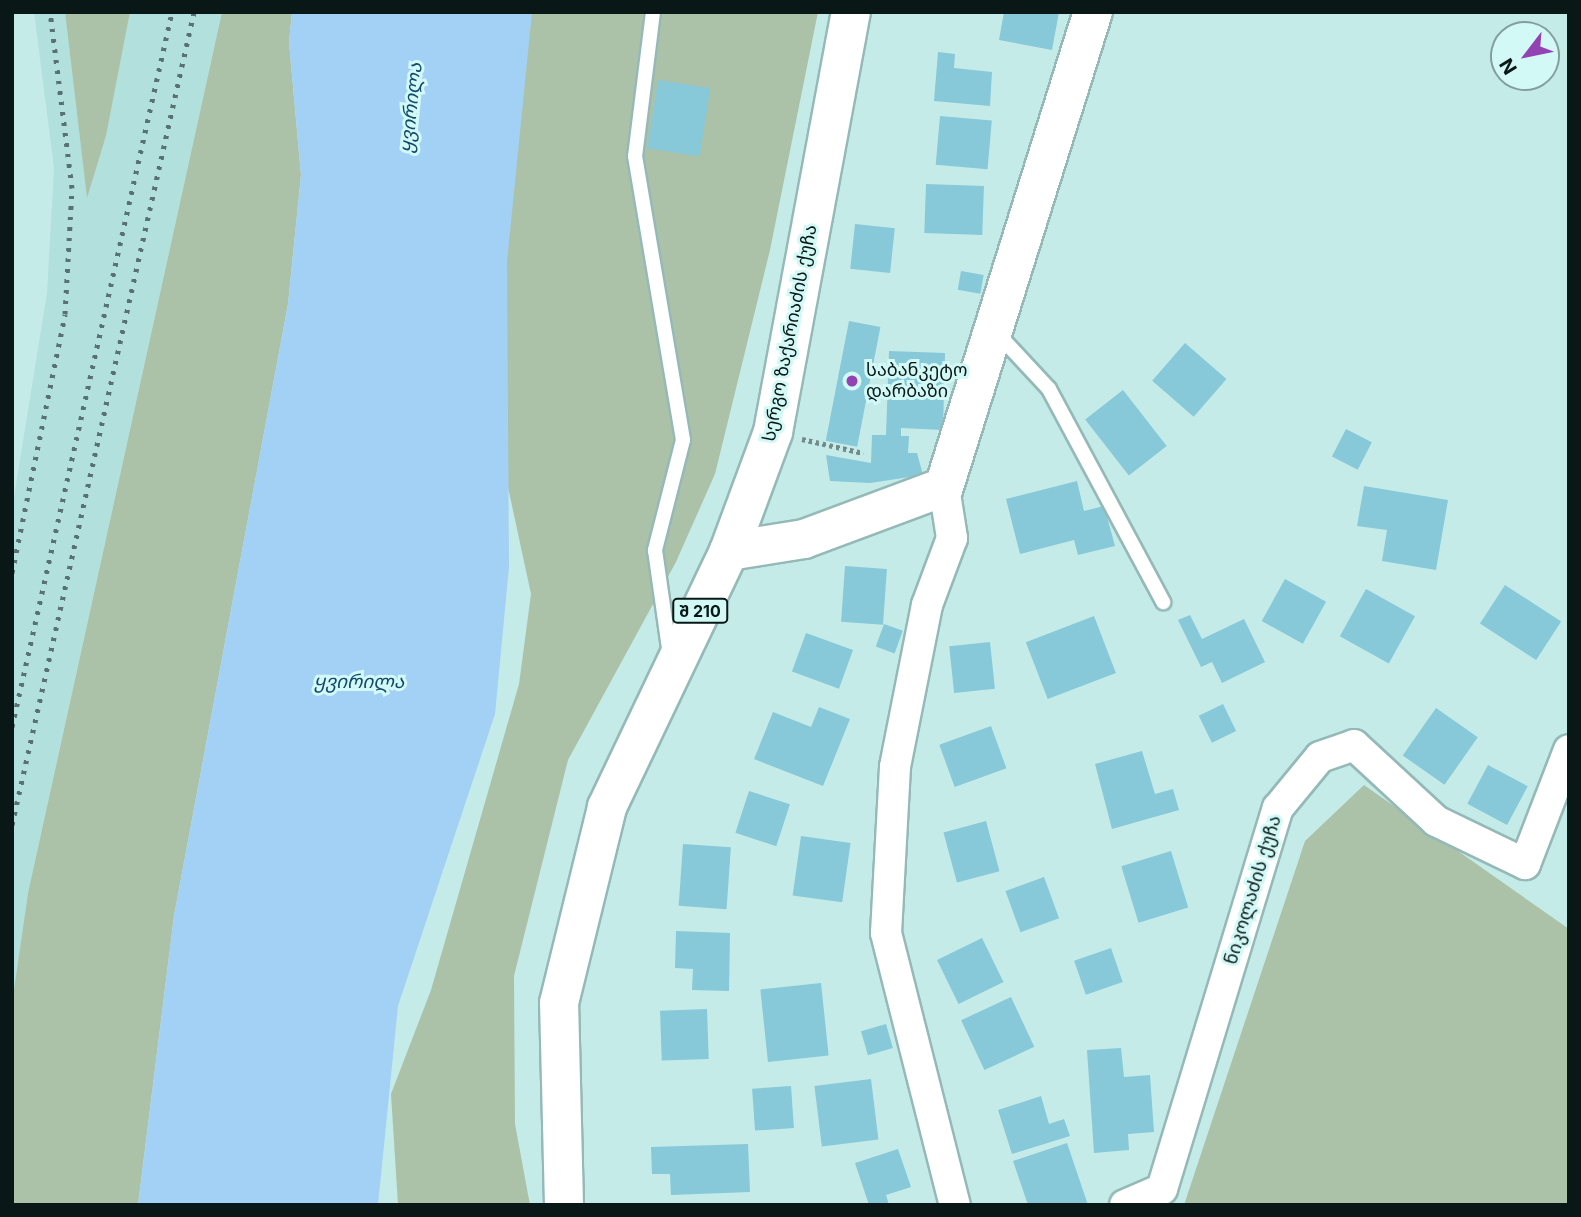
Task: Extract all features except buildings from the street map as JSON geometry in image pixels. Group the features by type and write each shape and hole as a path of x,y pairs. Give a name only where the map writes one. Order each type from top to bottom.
{"main road":[{"name":"სერგო ზაქარიაძის ქუჩა","path":"564,1205 559,1003 607,807 729,551 774,432 851,12"},
{"path":"729,551 804,539 944,487 997,333 1093,12"}],"street":[{"path":"944,487 952,538 927,605 895,767 886,933 955,1205"},
{"name":"ნიკოლაძის ქუჩა","path":"1125,1205 1162,1189 1278,808 1320,757 1354,745 1436,821 1525,864 1569,750"}],"lane":[{"path":"653,12 635,156 683,440 655,551 672,670"},
{"path":"997,333 1049,389 1163,602"}],"path":[{"path":"816,443 863,453"}],"shaded area":[{"path":"34,12 65,12 87,196 106,136 130,12 222,12 28,893 12,1003 12,509 47,293 54,168"}],"green space":[{"path":"65,12 130,12 106,136 87,198"},
{"path":"222,12 292,12 289,42 301,175 288,304 174,916 138,1205 12,1205 12,1003 28,893"},
{"path":"497,12 818,12 770,250 715,474 676,562 568,760 514,976 515,1124 530,1205 398,1205 391,1094 431,990 519,684 531,594 503,464 507,312"},
{"path":"1364,785 1569,929 1569,1205 1184,1205 1305,841"}],"water":[{"name":"ყვირილა","path":"292,12 532,12 507,262 509,567 495,714 398,1006 378,1205 138,1205 174,916 288,304 301,175 289,42"}],"railway":[{"path":"12,573 65,314 72,188 50,12"},
{"path":"12,727 172,12"},
{"path":"12,825 194,12"}],"place":[{"name":"საბანკეტო დარბაზი","path":"852,381"}]}
